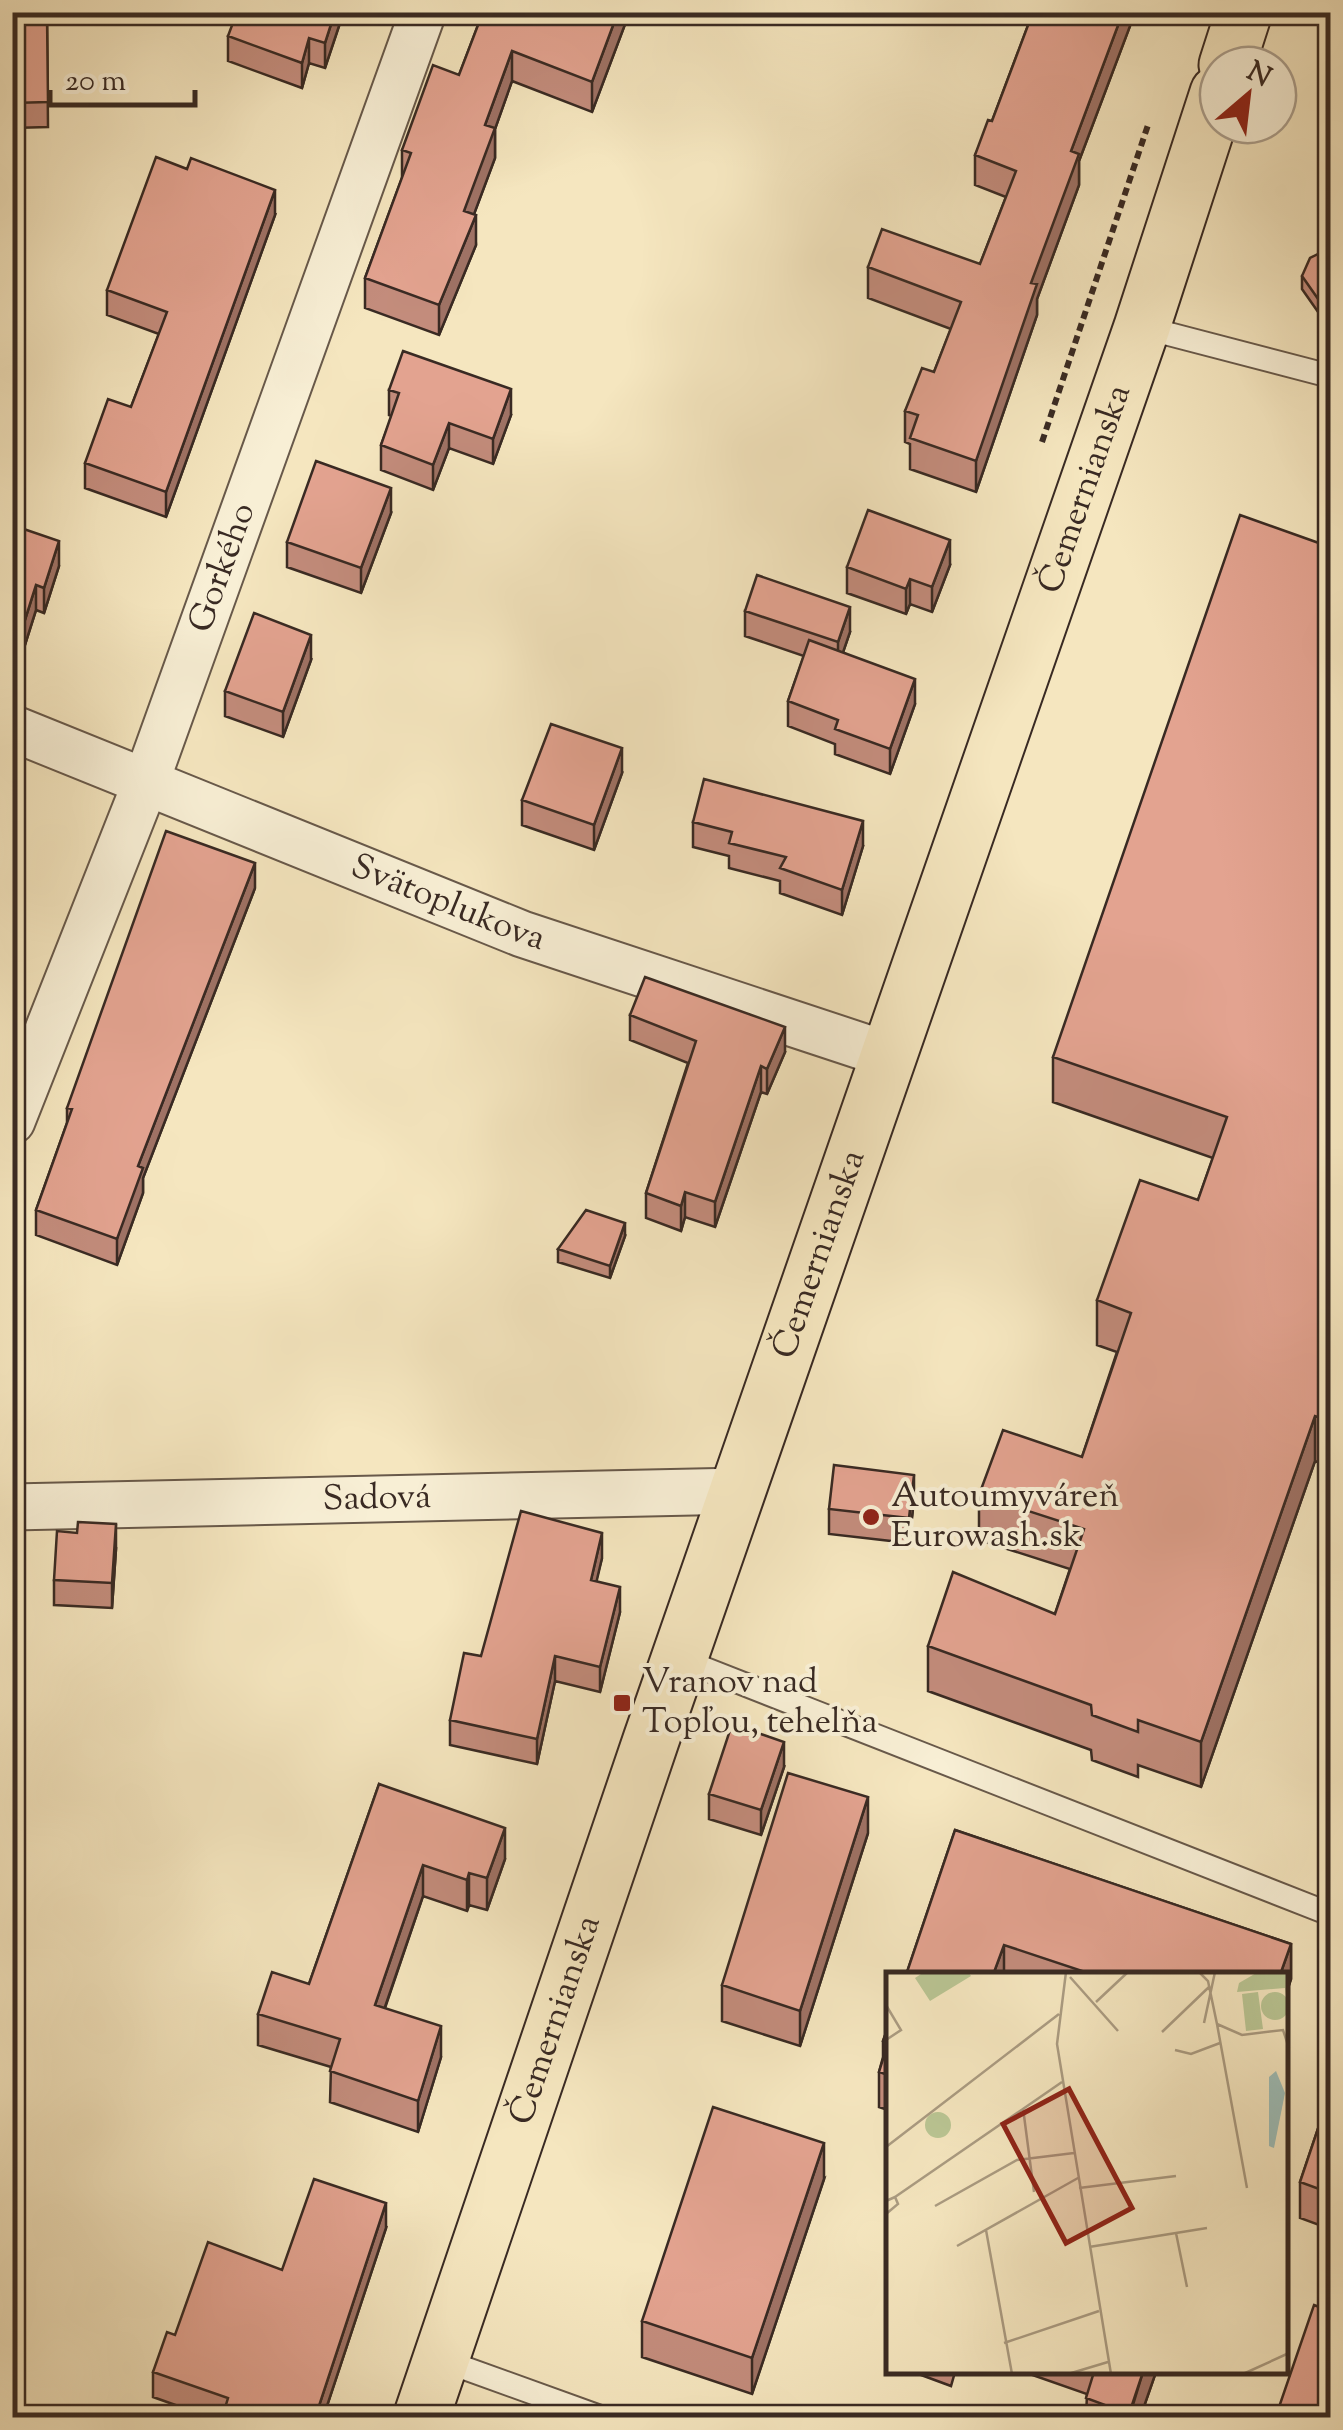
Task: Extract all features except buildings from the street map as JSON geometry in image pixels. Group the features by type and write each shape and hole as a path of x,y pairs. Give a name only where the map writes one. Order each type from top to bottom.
{"main road":[{"path":"1233,45 1244,12"},
{"name":"Čemernianska","path":"421,2418 1142,327 1201,145"}],"street":[{"name":"Gorkého","path":"12,1121 146,782 423,12"},
{"name":"Svätoplukova","path":"12,728 522,934 891,1056"},
{"name":"Sadová","path":"12,1507 740,1490"}],"lane":[{"path":"1142,327 1330,376"},
{"path":"680,1659 1330,1914"},
{"path":"441,2360 603,2418"}],"place":[{"name":"Autoumyváreň Eurowash.sk","path":"871,1517"},
{"name":"Vranov nad Topľou, tehelňa","path":"622,1703"}]}
